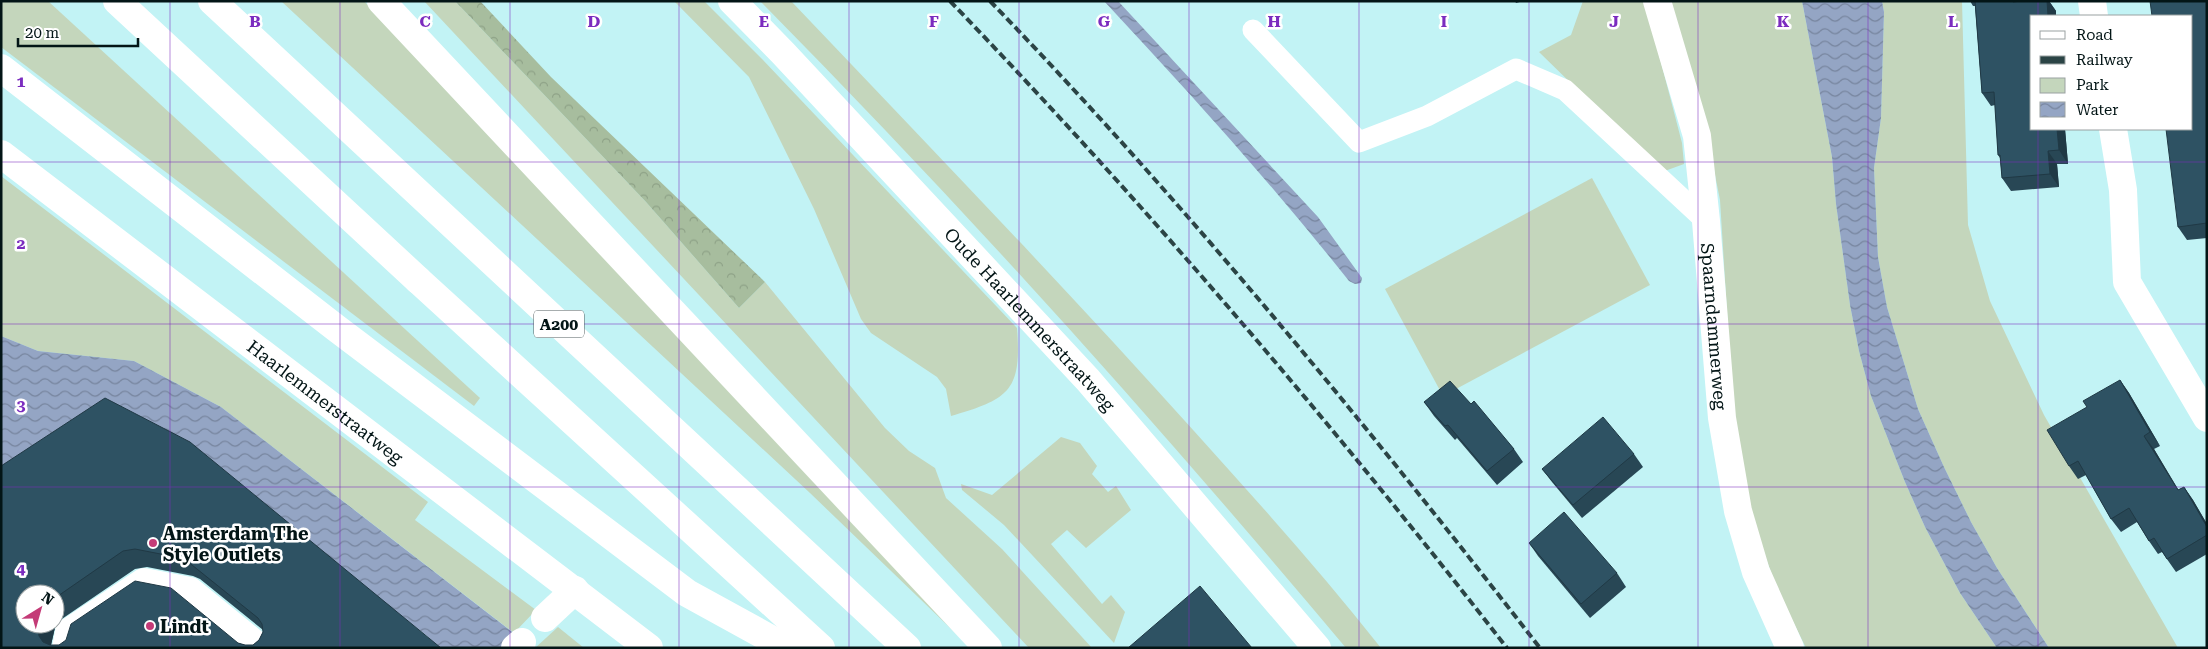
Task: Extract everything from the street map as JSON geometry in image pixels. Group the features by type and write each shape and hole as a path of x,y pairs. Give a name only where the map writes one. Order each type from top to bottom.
{"main road":[{"path":"117,1 418,280 821,648"},
{"name":"A200","path":"212,1 907,648"},
{"path":"380,1 988,648"},
{"name":"Oude Haarlemmerstraatweg","path":"732,1 783,53 1088,380 1317,648"},
{"name":"Spaarndammerweg","path":"1657,1 1696,136 1706,222 1722,418 1738,511 1756,572 1790,648"},
{"path":"2092,1 2094,15"},
{"path":"1,68 336,328 687,593 787,648"},
{"path":"2113,130 2123,190 2127,282 2207,418"},
{"name":"Haarlemmerstraatweg","path":"1,154 649,648"},
{"path":"66,648 69,632 144,582 190,591 260,648"},
{"path":"545,618 575,590"}],"lane":[{"path":"1253,30 1359,142 1427,116 1516,70 1565,90 1706,222"}],"green space":[{"path":"1,1 48,1 480,398 474,406 1,47"},
{"path":"281,1 364,1 971,648 810,493"},
{"path":"424,1 455,1 646,202 739,308 765,282 885,428 909,451 935,468 946,498 1002,549 1092,648 1029,648"},
{"path":"455,1 480,1 551,77 765,282 739,308 646,202"},
{"path":"674,1 704,1 763,60 1017,328 1017,366 1014,379 1008,389 999,397 971,410 951,416 946,389 937,377 871,333 861,319 814,209 749,77"},
{"path":"760,1 791,1 1145,376 1336,592 1381,648 1346,648 1060,318 912,158"},
{"path":"1583,1 1645,1 1682,143 1684,164 1662,172 1539,52 1571,35"},
{"path":"1669,1 1802,1 1832,157 1836,204 1850,305 1859,351 1871,396 1925,527 1960,593 1997,648 1806,648 1778,591 1758,537 1735,441 1720,200 1710,150"},
{"path":"1882,1 1962,1 1968,225 1990,301 2044,415 2178,648 2049,648 1997,568 1971,522 1944,467 1918,409 1887,307 1878,257 1874,168 1881,118 1884,12"},
{"path":"1,176 428,502 415,520 536,610 514,633 221,407 134,361 38,351 1,336"},
{"path":"1592,178 1650,285 1443,396 1385,289"},
{"path":"1061,437 1080,443 1097,466 1092,474 1108,492 1116,486 1131,510 1086,548 1067,530 1051,544 1102,604 1111,595 1125,612 1114,643 1004,525 962,490 961,484 992,495"},
{"path":"558,627 584,648 535,648"}],"water":[{"path":"1104,1 1118,1 1318,217 1362,278 1361,283 1355,284 1349,281 1230,139"},
{"path":"1802,1 1882,1 1884,12 1881,118 1874,168 1878,257 1887,307 1918,409 1944,467 1971,522 1997,568 2049,648 1997,648 1960,593 1925,527 1871,396 1859,351 1850,305 1836,204 1832,157"},
{"path":"1,336 38,351 134,361 221,407 533,648 439,648 427,636 202,460 1,490"}],"building":[{"path":"1975,1 2047,1 2048,15 2030,15 2030,130 2057,130 2059,150 2048,151 2050,174 2002,178 2000,155 1998,155 1994,92 1982,93"},
{"path":"2150,1 2207,1 2207,223 2178,227 2166,130 2193,130 2193,15 2152,15"},
{"path":"2120,380 2150,432 2144,436 2178,490 2184,487 2207,527 2207,535 2167,559 2154,538 2149,541 2129,508 2111,519 2078,461 2069,466 2047,430 2087,407 2083,401"},
{"path":"1450,381 1471,404 1474,401 1514,449 1487,471 1448,425 1445,426 1424,402"},
{"name":"Amsterdam The Style Outlets","path":"105,398 190,442 441,648 1,648 1,466"},
{"path":"1603,417 1634,454 1573,505 1542,469"},
{"path":"1564,512 1617,573 1581,604 1529,543"},
{"path":"1200,586 1252,648 1128,648"}],"railway":[{"path":"950,1 1096,157 1237,317 1374,481 1507,648"},
{"path":"990,1 1135,157 1274,317 1408,481 1540,648"}],"place":[{"name":"Amsterdam The Style Outlets","path":"153,543"},
{"name":"Lindt","path":"150,626"}]}
